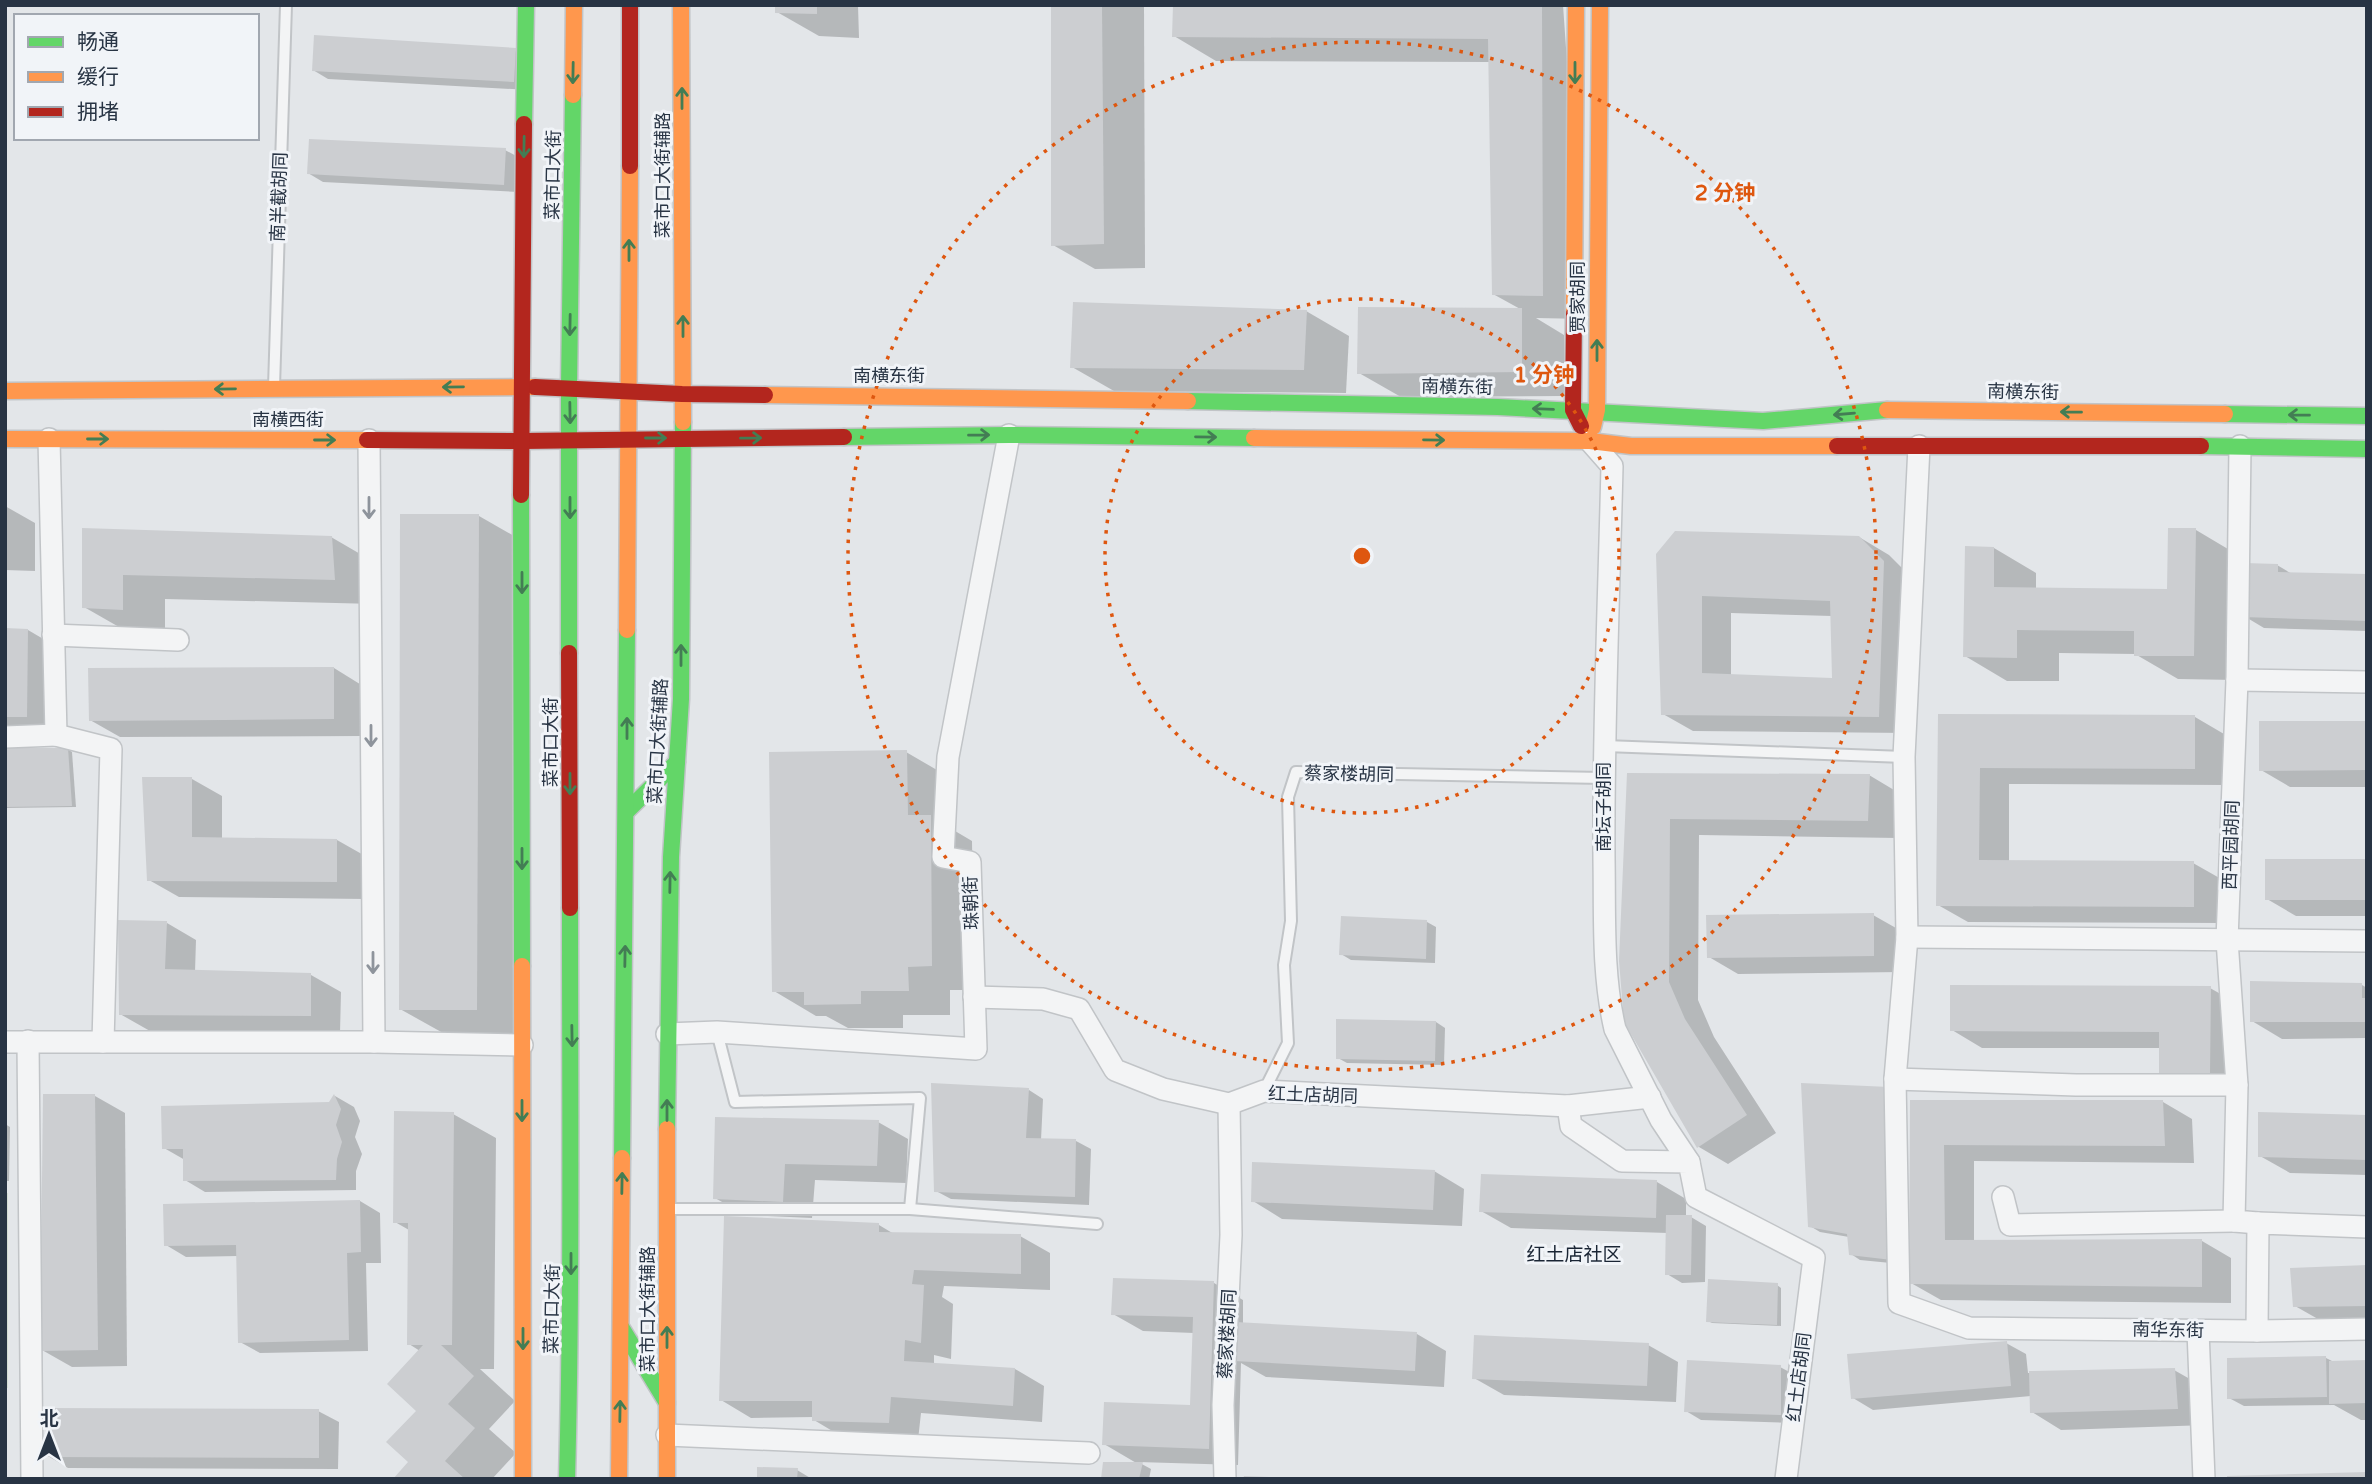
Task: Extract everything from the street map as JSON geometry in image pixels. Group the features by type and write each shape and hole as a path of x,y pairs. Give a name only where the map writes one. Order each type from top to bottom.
{"main road":[{"path":"523,1479 521,386 526,5"},
{"name":"菜市口大街","path":"567,1479 571,1330 569,387 574,5"},
{"path":"619,1479 629,438 630,5"},
{"name":"菜市口大街辅路","path":"667,1479 667,1034 671,857 681,699 681,5"},
{"name":"贾家胡同","path":"1576,5 1573,410 1590,441"},
{"name":"贾家胡同","path":"1590,441 1597,410 1600,5"},
{"name":"南横西街","path":"5,391 521,386 629,392"},
{"name":"南横东街","path":"629,392 1597,410 1763,421 1902,409 2367,416"},
{"path":"629,438 1009,435 1590,441 1631,446 2240,446 2367,449"},
{"name":"南横西街","path":"5,439 522,441 629,438"},
{"path":"626,812 677,762"},
{"path":"621,1327 667,1403"}],"street":[{"name":"珠朝街","path":"667,1034 718,1032 976,1049 970,862 943,857 948,757 1009,435"},
{"path":"49,439 56,735"},
{"path":"369,440 374,1042"},
{"name":"南坛子胡同","path":"1590,441 1612,466 1603,778 1606,941 1612,1013 1615,1028 1661,1121 1689,1162"},
{"path":"1919,446 1903,757 1907,937 1895,1079 2076,1085 2237,1085"},
{"name":"西平园胡同","path":"2234,1221 2237,1085 2227,940 2237,680 2240,446"},
{"path":"53,635 178,640"},
{"path":"2237,680 2367,682"},
{"path":"5,737 56,735 110,749 103,1042"},
{"path":"1907,937 2367,941"},
{"path":"974,997 1043,999 1079,1009 1115,1070 1163,1089 1229,1104"},
{"path":"28,1041 32,1479"},
{"path":"5,1042 374,1042 522,1045"},
{"name":"南华东街","path":"1895,1079 1899,1303 1969,1328 2257,1332 2367,1329"},
{"name":"红土店胡同","path":"1229,1104 1264,1091 1569,1106 1650,1097"},
{"name":"蔡家楼胡同","path":"1225,1479 1223,1405 1231,1235 1229,1104"},
{"path":"1569,1106 1571,1126 1622,1161 1689,1162"},
{"name":"红土店胡同","path":"1689,1162 1696,1197 1814,1258 1786,1479"},
{"path":"2003,1197 2010,1225 2234,1221 2367,1227"},
{"path":"2257,1332 2258,1223"},
{"path":"2198,1331 2204,1479"},
{"path":"667,1434 1089,1453"}],"lane":[{"name":"南半截胡同","path":"274,389 286,5"},
{"path":"1605,746 1903,757"},
{"name":"蔡家楼胡同","path":"1264,1091 1288,1043 1284,965 1291,921 1287,797 1296,772 1603,778"},
{"path":"718,1032 735,1102 920,1098 910,1209"},
{"path":"667,1209 910,1209 1097,1224"}],"shaded area":[{"path":"5,1193 8,1193 8,1388 5,1388"}],"building":[{"path":"775,5 817,5 817,14 775,13"},
{"path":"1051,5 1102,5 1104,244 1051,246"},
{"path":"1173,5 1542,5 1543,296 1492,295 1488,39 1172,37"},
{"path":"314,35 516,48 514,82 312,71"},
{"path":"309,139 506,148 504,185 307,174"},
{"path":"1073,302 1307,310 1304,370 1070,368"},
{"path":"1358,307 1522,308 1522,372 1357,374"},
{"path":"400,514 479,514 477,1010 399,1010"},
{"path":"82,528 332,536 335,580 123,575 123,610 82,608"},
{"path":"2168,528 2196,528 2194,656 2134,656 2134,631 2017,630 2017,658 1963,657 1965,546 1994,547 1994,587 2167,589"},
{"path":"1675,531 1859,536 1884,561 1879,717 1661,715 1656,554","holes":["1702,596 1830,601 1832,678 1702,673"]},
{"path":"2244,563 2278,564 2278,572 2367,574 2367,621 2243,617"},
{"path":"5,628 28,629 27,717 5,717"},
{"path":"334,667 334,719 89,721 88,668"},
{"path":"1938,714 2195,715 2195,769 1980,768 1979,860 2194,861 2194,907 1936,906"},
{"path":"2259,721 2367,721 2367,770 2259,771"},
{"path":"5,748 68,748 72,806 5,807"},
{"path":"907,750 908,815 931,815 932,966 908,967 909,991 861,991 861,1004 804,1005 804,992 772,992 769,752"},
{"path":"1627,773 1870,774 1868,821 1670,819 1669,982 1685,1019 1747,1115 1697,1148 1624,1022 1619,961"},
{"path":"142,777 192,777 192,837 337,839 337,882 147,881"},
{"path":"2265,859 2367,859 2367,900 2265,900"},
{"path":"1874,913 1874,956 1707,958 1706,915"},
{"path":"1341,916 1427,920 1426,959 1339,955"},
{"path":"118,920 167,921 165,969 311,973 311,1016 119,1015"},
{"path":"2250,981 2362,983 2362,998 2367,998 2367,1022 2250,1022"},
{"path":"1950,985 2211,986 2210,1074 2159,1074 2159,1032 1950,1031"},
{"path":"1336,1019 1436,1021 1435,1061 1336,1059"},
{"path":"931,1083 1029,1088 1026,1138 1076,1139 1075,1197 934,1192"},
{"path":"1801,1083 1889,1087 1892,1260 1849,1255 1847,1234 1808,1227"},
{"path":"43,1094 95,1094 98,1350 40,1351"},
{"path":"334,1094 341,1109 336,1125 342,1142 337,1159 336,1180 183,1181 183,1149 162,1149 161,1106 329,1102"},
{"path":"1910,1100 2163,1100 2165,1146 1944,1145 1945,1240 2202,1239 2202,1287 1909,1284"},
{"path":"394,1111 454,1112 452,1345 441,1345 474,1376 448,1404 475,1428 445,1461 465,1479 393,1479 408,1462 386,1442 416,1411 387,1384 423,1345 407,1345 408,1223 393,1223"},
{"path":"2258,1112 2366,1115 2367,1160 2258,1157"},
{"path":"715,1117 879,1120 877,1166 785,1164 783,1202 713,1199"},
{"path":"1252,1162 1435,1170 1433,1210 1251,1202"},
{"path":"1481,1174 1657,1180 1656,1218 1479,1212"},
{"path":"360,1200 361,1252 347,1253 349,1340 238,1343 236,1245 164,1246 163,1204"},
{"path":"1666,1215 1692,1215 1691,1275 1665,1275"},
{"path":"724,1216 879,1223 879,1232 1021,1234 1021,1274 914,1270 912,1284 924,1285 921,1343 905,1340 904,1361 1015,1368 1013,1406 891,1397 889,1423 812,1421 812,1401 719,1401"},
{"path":"2367,1265 2367,1306 2293,1307 2290,1268"},
{"path":"1113,1278 1214,1281 1209,1449 1102,1445 1104,1402 1190,1405 1193,1317 1111,1315"},
{"path":"1708,1279 1778,1283 1777,1325 1706,1322"},
{"path":"1236,1322 1417,1332 1415,1371 1234,1361"},
{"path":"1474,1335 1649,1343 1647,1386 1472,1379"},
{"path":"2007,1341 2011,1386 1851,1399 1847,1354"},
{"path":"2326,1356 2327,1397 2227,1399 2227,1358"},
{"path":"1687,1360 1781,1365 1781,1415 1684,1412"},
{"path":"2367,1360 2367,1403 2329,1404 2329,1361"},
{"path":"2175,1368 2178,1409 2030,1413 2029,1371"},
{"path":"47,1408 319,1409 319,1458 47,1457"},
{"path":"1103,1462 1143,1462 1139,1479 1101,1479"},
{"path":"757,1467 798,1468 797,1479 757,1479"},
{"path":"2367,1472 2367,1479 2227,1479 2227,1476"},
{"path":"1244,1476 1269,1477 1269,1479 1243,1479"}],"traffic: fast":[{"path":"524,124 526,5"},
{"path":"569,653 573,95"},
{"path":"1188,401 1498,407 1763,421 1887,410"},
{"path":"2225,414 2367,416"},
{"path":"667,1129 671,857 681,699 683,422"},
{"path":"844,437 1009,435 1254,438"},
{"path":"2201,446 2367,449"},
{"path":"521,495 522,966"},
{"path":"622,1158 627,630"},
{"path":"626,812 677,762"},
{"path":"567,1479 570,908"},
{"path":"621,1327 667,1403"}],"traffic: slow":[{"path":"573,95 574,5"},
{"path":"681,5 683,422"},
{"path":"1574,314 1576,5"},
{"path":"1593,427 1597,410 1600,5"},
{"path":"627,630 630,166"},
{"path":"5,391 535,387"},
{"path":"765,395 1188,401"},
{"path":"1887,410 2225,414"},
{"path":"1254,438 1590,441 1631,446 1837,446"},
{"path":"5,439 367,440"},
{"path":"522,966 523,1479"},
{"path":"667,1129 667,1479"},
{"path":"619,1479 622,1158"}],"traffic: jam":[{"path":"630,5 630,166"},
{"path":"521,495 524,124"},
{"path":"1574,314 1573,410 1581,426"},
{"path":"535,387 765,395"},
{"path":"367,440 844,437"},
{"path":"1837,446 2201,446"},
{"path":"569,653 570,908"}],"district":[{"name":"红土店社区","path":"1574,1254"}]}
